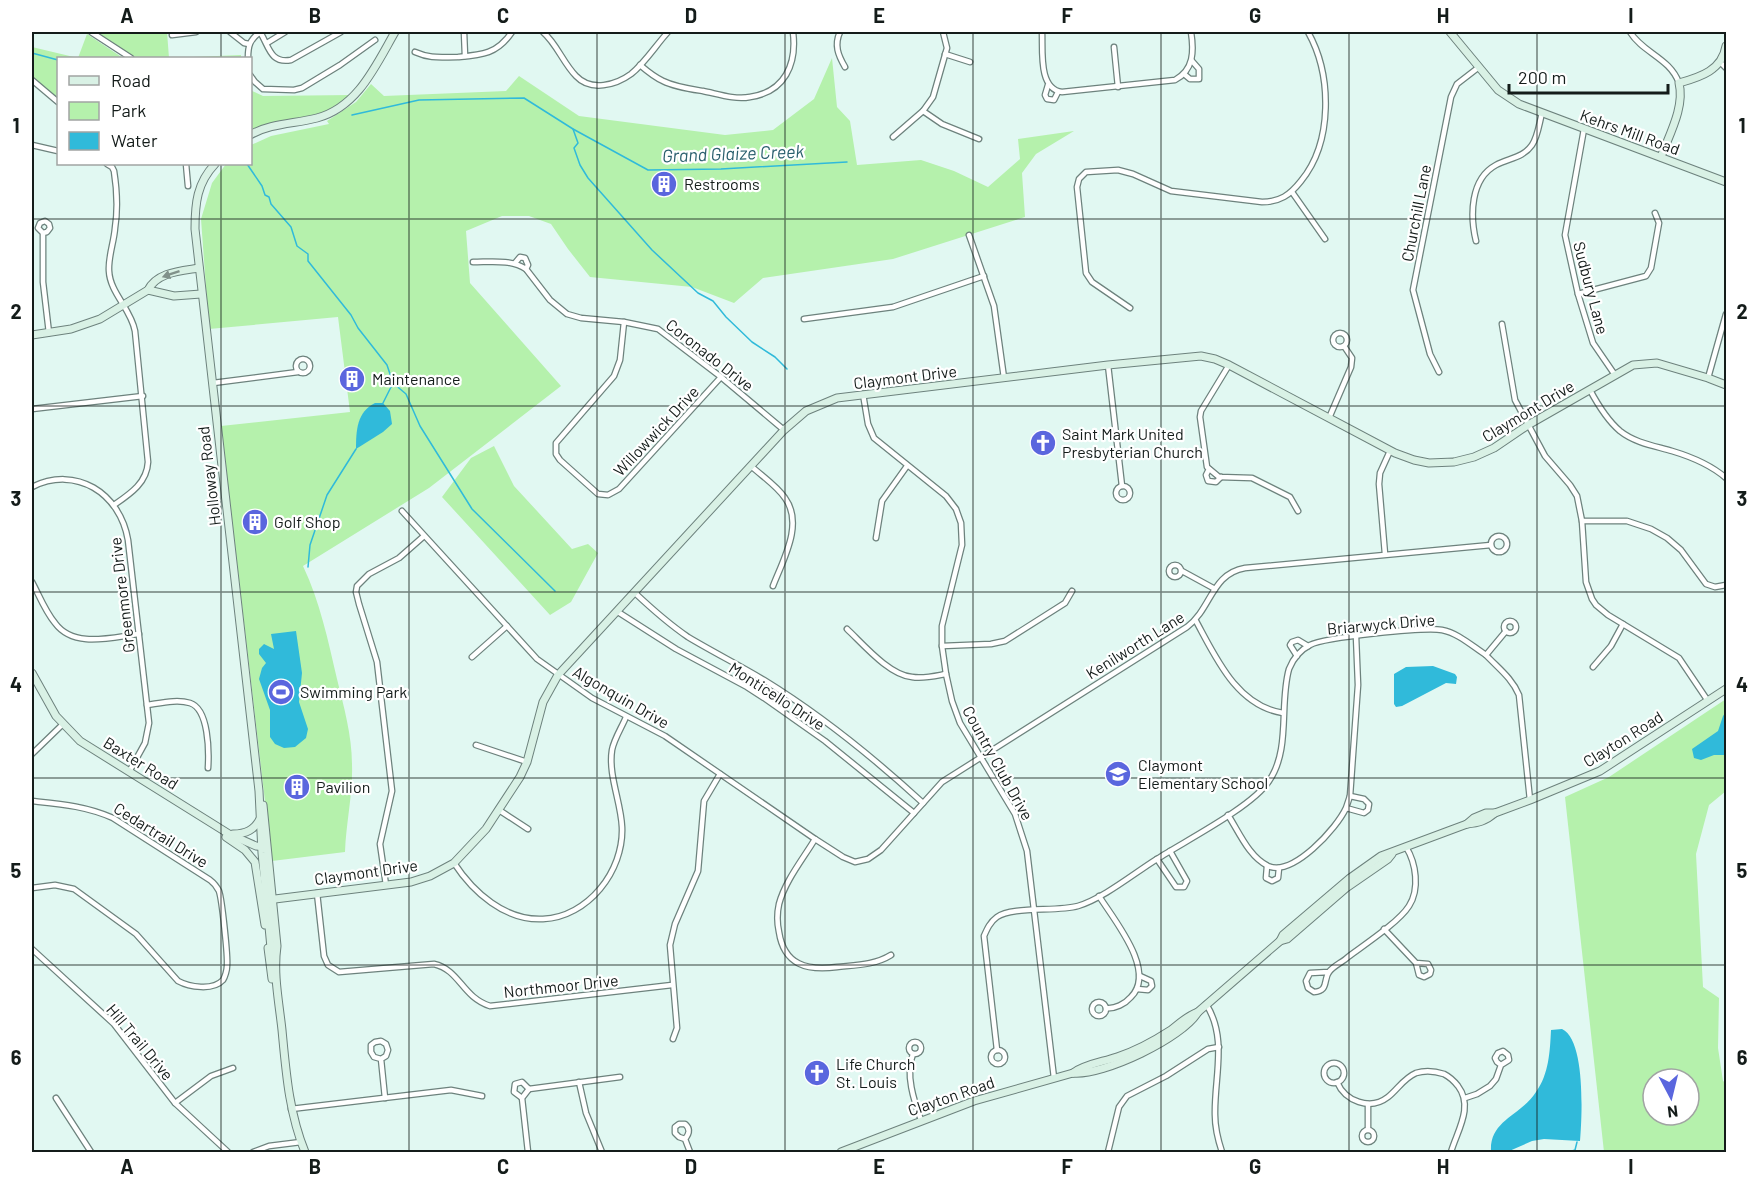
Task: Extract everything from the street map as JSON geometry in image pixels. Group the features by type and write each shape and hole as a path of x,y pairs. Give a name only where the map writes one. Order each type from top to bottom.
{"street":[{"path":"91,32 129,57"},
{"path":"172,35 196,32"},
{"path":"230,32 244,44 249,44"},
{"path":"248,57 251,39 260,32 272,55 276,59 286,61 341,32"},
{"path":"267,43 285,32"},
{"path":"252,134 275,125 318,118 348,101 367,81 395,32"},
{"path":"464,32 465,56"},
{"path":"415,52 430,58 479,56 494,50 512,32"},
{"path":"543,32 553,42 576,77 591,85 611,84 633,73 668,32"},
{"path":"640,65 670,85 749,98 774,87 788,72 795,46 793,32"},
{"path":"840,32 837,40 837,53 845,67"},
{"path":"893,137 923,111 933,96 945,54 946,41 943,32"},
{"path":"1042,32 1045,77 1053,89 1118,87 1175,80 1184,74 1192,61 1191,32"},
{"path":"1130,308 1092,282 1086,273 1077,188 1079,179 1086,172 1118,170 1133,174 1171,191 1262,202 1276,201 1292,192 1313,164 1320,143 1325,108 1318,52 1308,32"},
{"name":"Kehrs Mill Road","path":"1450,32 1505,96 1542,114 1726,182"},
{"path":"1630,32 1641,44 1666,63 1674,72 1679,83 1681,93 1678,110 1661,157"},
{"path":"252,78 263,89 302,88 375,40"},
{"path":"1679,83 1708,73 1720,62 1726,46"},
{"path":"1113,47 1118,87"},
{"path":"945,54 970,62"},
{"path":"1184,74 1190,79 1199,79 1199,69 1192,61"},
{"path":"1720,62 1726,68"},
{"name":"Churchill Lane","path":"1439,372 1430,354 1413,290 1451,97 1457,84 1479,68"},
{"path":"32,80 57,101"},
{"path":"923,111 942,124 979,139"},
{"path":"1476,241 1472,224 1480,180 1491,168 1516,158 1533,144 1542,114"},
{"name":"Sudbury Lane","path":"1584,129 1565,235 1578,294 1593,343 1615,375"},
{"path":"32,145 57,151"},
{"path":"109,165 114,171 117,199 116,227 109,273 134,324 148,462 146,475 136,488 114,505"},
{"path":"186,165 188,186"},
{"name":"Holloway Road","path":"214,165 201,183 195,207 199,268 265,847"},
{"path":"1292,192 1325,239"},
{"path":"1578,294 1646,276 1651,268 1659,223 1655,213"},
{"path":"43,233 43,282 49,333"},
{"path":"969,236 997,320 1004,379"},
{"name":"Coronado Drive","path":"515,263 520,257 525,258 528,265 526,269"},
{"name":"Coronado Drive","path":"473,262 515,263 526,269 555,306 567,314 580,318 658,328 784,430"},
{"path":"32,335 71,330 100,319 148,290 159,278 177,271 199,268"},
{"path":"804,319 893,307 984,276"},
{"path":"148,290 174,296 201,294"},
{"path":"1708,378 1726,314"},
{"name":"Willowwick Drive","path":"624,322 620,360 614,376 556,443 556,454 560,460 598,494 602,496 614,493 631,477 721,377"},
{"path":"1502,324 1515,399 1550,462 1574,490 1582,521 1586,582 1592,598 1601,610 1679,658 1708,700"},
{"path":"1329,418 1351,367 1352,358 1344,346"},
{"name":"Claymont Drive","path":"270,899 386,887 430,876 454,863 478,839 516,785 527,762 543,702 558,675 784,430 813,407 837,398 1107,365 1196,356 1209,357 1229,365 1390,451 1421,462 1445,463 1463,460 1494,448 1528,425 1633,365 1649,363 1726,385"},
{"path":"1107,365 1122,486"},
{"path":"1221,477 1216,482 1208,481 1206,475 1209,469 1200,417 1229,365"},
{"path":"213,383 298,372"},
{"path":"1590,390 1605,415 1625,435 1643,443 1690,457 1713,468 1726,478"},
{"name":"Country Club Drive","path":"863,394 868,424 874,438 946,496 956,509 961,522 962,545 944,613 942,646 946,674 960,723 1008,800 1020,826 1027,851 1054,1078"},
{"path":"32,408 143,396"},
{"path":"1385,554 1379,484 1380,473 1390,451"},
{"path":"751,466 784,496 793,514 793,527 773,586"},
{"path":"876,538 885,495 907,466"},
{"path":"1209,469 1221,477 1252,478 1290,497 1298,511"},
{"name":"Greenmore Drive","path":"32,488 56,480 79,482 94,488 114,505 126,530 147,705 148,735 129,772"},
{"name":"Algonquin Drive","path":"402,511 537,659 558,675 592,698 665,736 849,860 862,861"},
{"path":"1582,521 1617,520 1643,525 1672,542 1706,584 1715,587 1726,585"},
{"path":"386,887 380,844 392,791 377,662 356,592 361,580 399,558 424,536"},
{"name":"Kenilworth Lane","path":"862,861 881,850 942,782 1196,621 1221,579 1239,569 1491,545"},
{"path":"1182,571 1215,589"},
{"path":"32,582 56,624 71,636 91,639 139,634"},
{"path":"942,646 991,644 1005,641 1065,603 1072,591"},
{"name":"Monticello Drive","path":"635,593 655,612 682,632 763,680 861,749 923,803"},
{"name":"Monticello Drive","path":"618,612 676,649 764,698 825,741 914,813"},
{"path":"1196,621 1225,671 1242,692 1257,704 1283,713"},
{"path":"1593,668 1611,646 1623,624"},
{"path":"472,657 507,626"},
{"path":"847,629 883,663 898,673 912,678 946,674"},
{"name":"Briarwyck Drive","path":"997,1050 984,936 990,924 998,916 1013,911 1035,911 1080,905 1099,896 1259,793 1274,773 1280,749 1287,675 1297,656 1308,646 1327,639 1441,630 1460,637 1486,655 1506,674 1519,695 1530,800"},
{"path":"1486,655 1506,631"},
{"path":"1228,815 1251,852 1267,866 1279,868 1296,861 1322,840 1342,816 1350,796 1358,685 1356,636"},
{"name":"Briarwyck Drive","path":"1297,656 1290,645 1292,642 1298,640 1308,646"},
{"name":"Baxter Road","path":"32,673 62,725 80,741 229,834 265,847"},
{"name":"Clayton Road","path":"841,1152 974,1101 1073,1073 1079,1068 1119,1057 1151,1042 1198,1012 1280,941 1283,935 1350,878 1381,856 1392,854 1467,824 1486,813 1495,813 1600,771 1726,689"},
{"path":"147,705 181,701 198,707 207,740 208,768"},
{"path":"454,863 464,878 478,892 505,910 519,916 536,919 552,918 569,913 583,905 610,875 619,853 622,826 612,751 626,717"},
{"path":"32,754 62,725"},
{"path":"476,745 527,762"},
{"path":"673,1039 677,1028 669,953 671,938 698,871 704,801 720,774"},
{"name":"Holloway Road","path":"259,791 265,814 265,847"},
{"path":"1346,808 1360,813 1366,812 1369,808 1366,800 1350,796"},
{"name":"Cedartrail Drive","path":"32,801 80,806 113,818 210,880 219,892 227,967 222,980 205,986 187,986 178,981 136,934 74,889 55,885 32,888"},
{"path":"499,810 528,829"},
{"path":"196,813 246,850 255,862 273,986 277,989"},
{"path":"229,834 245,834 260,819"},
{"path":"815,839 790,880 779,905 778,928 784,952 798,963 816,969 880,962 891,955"},
{"path":"265,847 272,948 291,1109 305,1152"},
{"path":"1329,972 1322,990 1314,992 1308,988 1306,981 1310,973 1329,972 1404,912 1412,899 1415,873 1406,847"},
{"path":"1157,859 1174,886 1179,889 1184,887 1187,881 1170,851"},
{"path":"1267,866 1266,878 1272,881 1278,878 1279,868"},
{"name":"Northmoor Drive","path":"317,893 324,956 328,965 339,972 434,964 447,968 472,998 490,1006 672,985"},
{"path":"1099,896 1139,963 1140,976 1134,995 1123,1004 1106,1008"},
{"path":"1384,929 1416,963"},
{"name":"Hill Trail Drive","path":"32,949 114,1024 175,1103 228,1152"},
{"path":"1137,989 1148,990 1152,986 1151,981 1140,976"},
{"path":"1206,1004 1214,1018 1219,1047 1215,1129 1222,1152"},
{"path":"1108,1152 1119,1107 1126,1096 1166,1076 1208,1049 1219,1047"},
{"path":"913,1054 909,1063 913,1096 921,1120"},
{"path":"381,1059 385,1098"},
{"path":"1337,1063 1343,1068 1343,1077 1337,1082 1328,1081 1324,1076 1324,1069 1329,1064 1337,1063"},
{"path":"1465,1098 1490,1086 1502,1065"},
{"path":"175,1103 211,1076 233,1068"},
{"path":"1337,1082 1344,1095 1368,1104 1383,1101 1406,1079 1424,1071 1436,1072 1449,1077 1465,1098 1464,1117 1451,1152"},
{"path":"528,1152 522,1098 529,1089 620,1077"},
{"path":"522,1098 514,1092 515,1084 522,1082 529,1089"},
{"path":"579,1082 586,1113 602,1152"},
{"path":"291,1109 451,1090 482,1096"},
{"path":"56,1098 91,1152"},
{"path":"1368,1104 1368,1129"},
{"path":"685,1138 690,1152"},
{"path":"253,1152 268,1146 301,1142"}],"green space":[{"path":"95,32 167,32 169,57 133,57"},
{"path":"87,34 122,57 78,57"},
{"path":"32,47 74,57 57,57 57,98 32,78"},
{"path":"241,55 241,57 193,57"},
{"path":"832,58 837,107 850,121 857,165 921,160 954,171 988,187 1020,159 1018,139 1074,131 1036,154 1022,173 1025,217 893,259 763,278 734,303 692,287 590,277 551,224 529,216 502,216 466,231 470,283 561,386 429,488 303,566 323,621 349,732 352,776 345,852 272,861 221,426 350,412 338,317 209,329 201,219 212,183 225,165 252,165 252,145 271,136 329,124 327,121 356,102 371,84 384,96 506,91 519,76 579,116 725,135 773,130 814,99"},
{"path":"252,91 263,96 352,95 313,117 252,130"},
{"path":"494,446 514,486 572,549 588,544 598,553 571,602 550,615 442,497 471,458"},
{"path":"1726,699 1726,791 1709,805 1696,854 1703,987 1719,998 1718,1048 1723,1081 1726,1083 1726,1152 1604,1152 1565,797 1609,777"}],"water":[{"path":"375,403 383,403 390,411 392,424 356,449 357,428 361,416"},
{"name":"Swimming Park","path":"296,631 302,673 299,702 308,729 306,738 295,747 284,748 275,744 270,737 270,710 259,679 266,663 259,654 259,649 264,644 274,649 271,634"},
{"path":"1433,666 1455,674 1456,684 1446,683 1396,707 1394,704 1394,674 1406,667"},
{"path":"1726,712 1726,755 1714,755 1701,760 1694,758 1692,749 1718,731"},
{"path":"1562,1029 1570,1036 1579,1063 1582,1098 1580,1141 1544,1139 1532,1141 1507,1152 1491,1152 1495,1132 1500,1125 1530,1100 1544,1078 1551,1030"}],"waterway":[{"name":"Grand Glaize Creek","path":"32,53 57,60"},
{"name":"Grand Glaize Creek","path":"352,115 419,100 524,98 573,129 648,170 721,169 847,162"},
{"path":"573,129 578,143 574,148 588,178 652,250 698,293 713,301 752,342 775,357 787,369"},
{"path":"248,165 262,186 265,195 269,197 271,204 291,227 297,246 308,254 308,261 387,365 393,383 406,394 420,426 472,509 555,591"},
{"path":"383,403 393,383"},
{"path":"308,567 310,545 327,495 356,449"},
{"path":"1569,1152 1575,1150 1577,1142"}],"place":[{"name":"Restrooms","path":"664,184"},
{"name":"Maintenance","path":"352,379"},
{"name":"Saint Mark United Presbyterian Church","path":"1043,443"},
{"name":"Golf Shop","path":"255,522"},
{"name":"Swimming Park","path":"281,692"},
{"name":"Claymont Elementary School","path":"1118,774"},
{"name":"Pavilion","path":"297,787"},
{"name":"Life Church St. Louis","path":"817,1073"}]}
